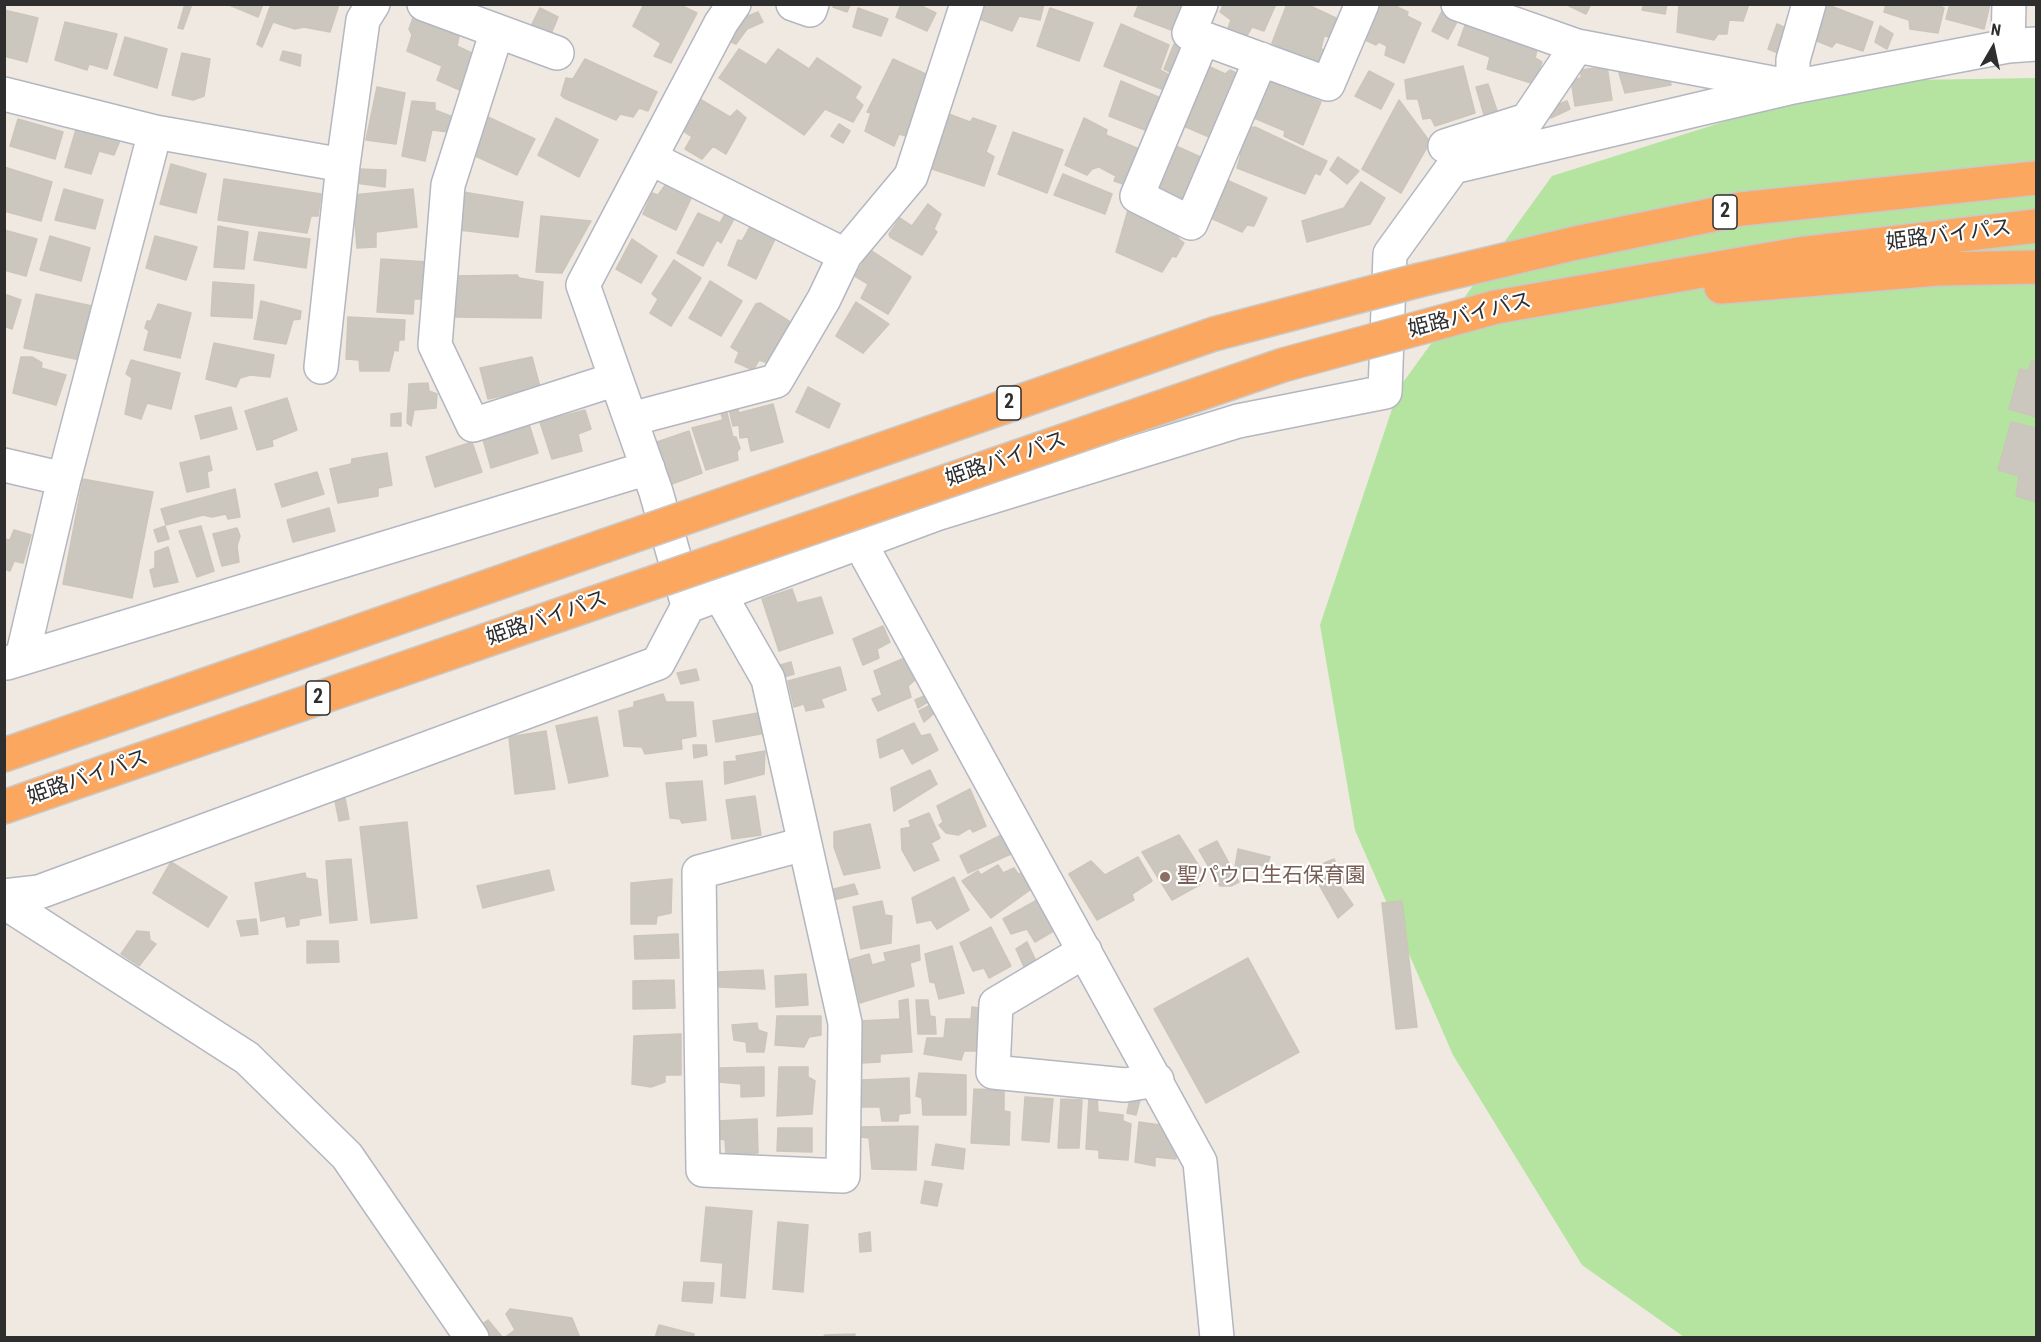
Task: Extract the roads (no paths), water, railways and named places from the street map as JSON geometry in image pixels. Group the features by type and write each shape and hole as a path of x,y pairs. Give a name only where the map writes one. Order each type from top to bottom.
{"highway":[{"name":"2","path":"4,755 1214,334 1420,280 1576,243 1741,209 2037,178"},
{"name":"姫路バイパス","path":"10,805 1283,365 1496,307 1799,254 2037,226"},
{"path":"1496,307 1936,268 2037,267"}],"street":[{"path":"321,367 343,165 363,20 373,4"},
{"path":"424,4 557,53"},
{"path":"688,606 648,468 583,285 721,24 734,4"},
{"path":"793,4 810,10 812,4"},
{"path":"631,419 776,381 824,298 845,255 912,176 967,4"},
{"path":"1201,4 1190,33 1328,84 1362,4"},
{"path":"1458,4 1577,45 1793,87"},
{"path":"1793,87 1793,60 1809,4"},
{"path":"4,896 39,892 658,663 688,606 936,514 1238,421 1385,392 1390,254 1453,167 1793,87 2022,45 2009,4"},
{"path":"497,31 448,185 435,345 473,425 616,379"},
{"path":"1203,38 1137,196 1191,223 1261,59"},
{"path":"1445,146 1527,120 1577,45"},
{"path":"4,94 155,132 343,165"},
{"path":"13,661 64,479 155,132"},
{"path":"650,158 845,255"},
{"path":"4,465 64,479"},
{"path":"13,661 648,468"},
{"path":"860,543 1200,1162 1217,1338"},
{"path":"720,595 768,679 792,776 804,844 845,1023 843,1176 703,1170 699,872 804,844"},
{"path":"4,902 248,1058 347,1156 472,1338"},
{"path":"1085,951 996,1004 993,1072 1125,1085 1157,1080"}],"place":[{"name":"聖パウロ生石保育園","path":"1165,877"}]}
